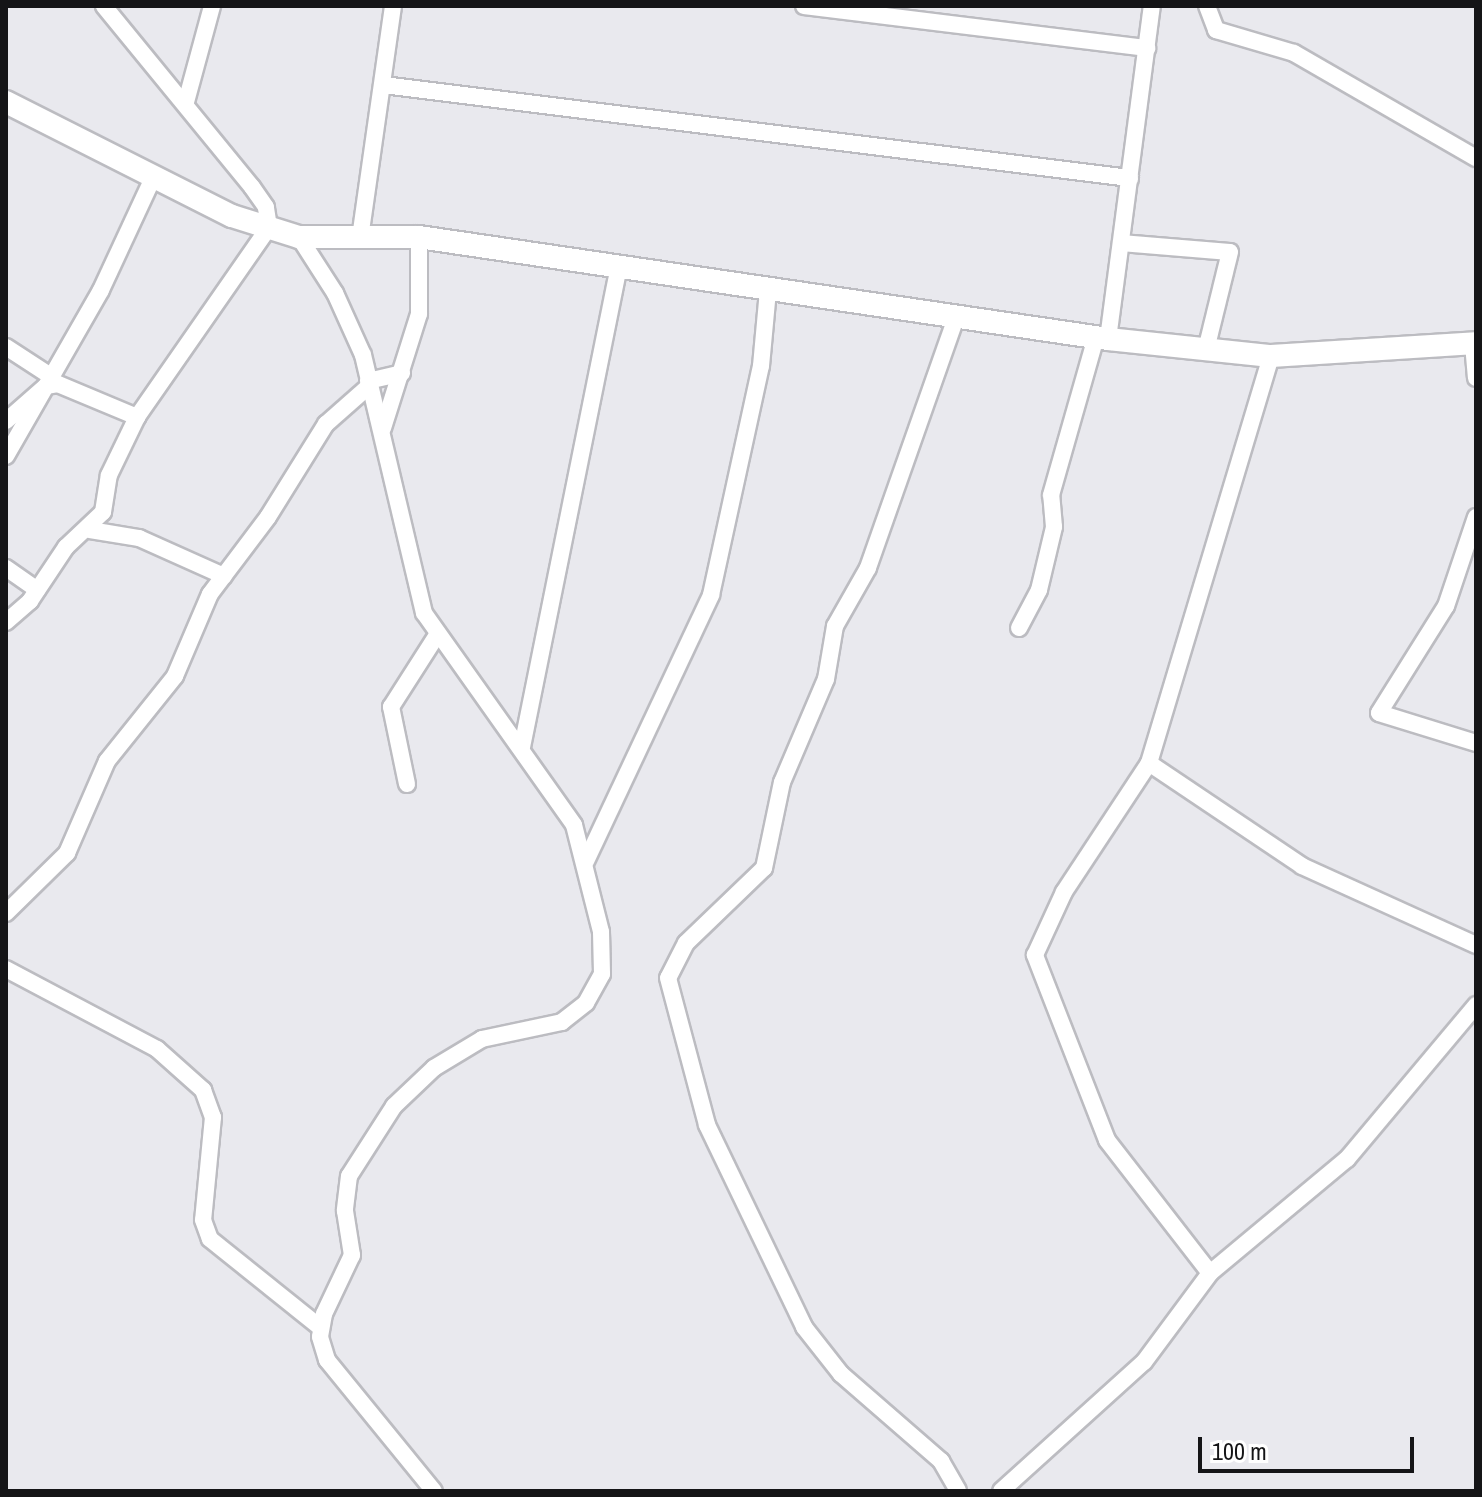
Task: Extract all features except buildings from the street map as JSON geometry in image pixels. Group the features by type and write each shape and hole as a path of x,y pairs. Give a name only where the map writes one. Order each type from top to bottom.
{"street":[{"path":"6,622 37,590 61,553 90,530 103,512 109,475 137,417 269,227 266,207 186,102 104,6"},
{"path":"186,102 212,6"},
{"path":"360,238 393,6"},
{"path":"804,6 1147,48"},
{"path":"1019,628 1039,590 1054,527 1051,495 1102,338 1121,243 1152,6"},
{"path":"1207,6 1216,30 1294,53 1476,158"},
{"path":"383,85 892,153 1130,178"},
{"path":"7,104 154,176 269,227 299,237 419,237 1102,338 1271,356 1474,344 1476,378"},
{"path":"6,456 119,257 154,176"},
{"path":"299,237 351,323 369,384 424,613 422,659"},
{"path":"382,430 419,314 419,237"},
{"path":"1121,243 1230,252 1206,350"},
{"path":"522,747 619,268"},
{"path":"586,861 711,595 761,366 768,290"},
{"path":"957,315 868,568 835,626 826,679 782,782 764,868 724,913 686,943 668,978 707,1125 804,1327 841,1374 941,1461 958,1491"},
{"path":"6,347 49,382 73,387 137,417"},
{"path":"1210,1273 1107,1140 1036,967 1035,955 1064,892 1149,763 1271,356"},
{"path":"6,913 67,853 107,761 175,676 196,617 326,424 369,384 402,373"},
{"path":"6,421 49,382"},
{"path":"103,512 119,531"},
{"path":"1476,517 1446,606 1379,713 1476,743"},
{"path":"90,530 119,531 224,576"},
{"path":"6,568 37,590"},
{"path":"424,613 437,635 522,747 574,825 586,861 585,884 601,932 598,985 562,1022 469,1045 403,1094 349,1176 345,1211 352,1255 320,1327 327,1360 434,1491"},
{"path":"407,784 391,707 437,635"},
{"path":"1149,763 1302,866 1476,945"},
{"path":"6,969 157,1049 203,1090 213,1117 203,1220 210,1239 320,1327"},
{"path":"1001,1491 1144,1362 1210,1273 1347,1159 1476,1005"}]}
